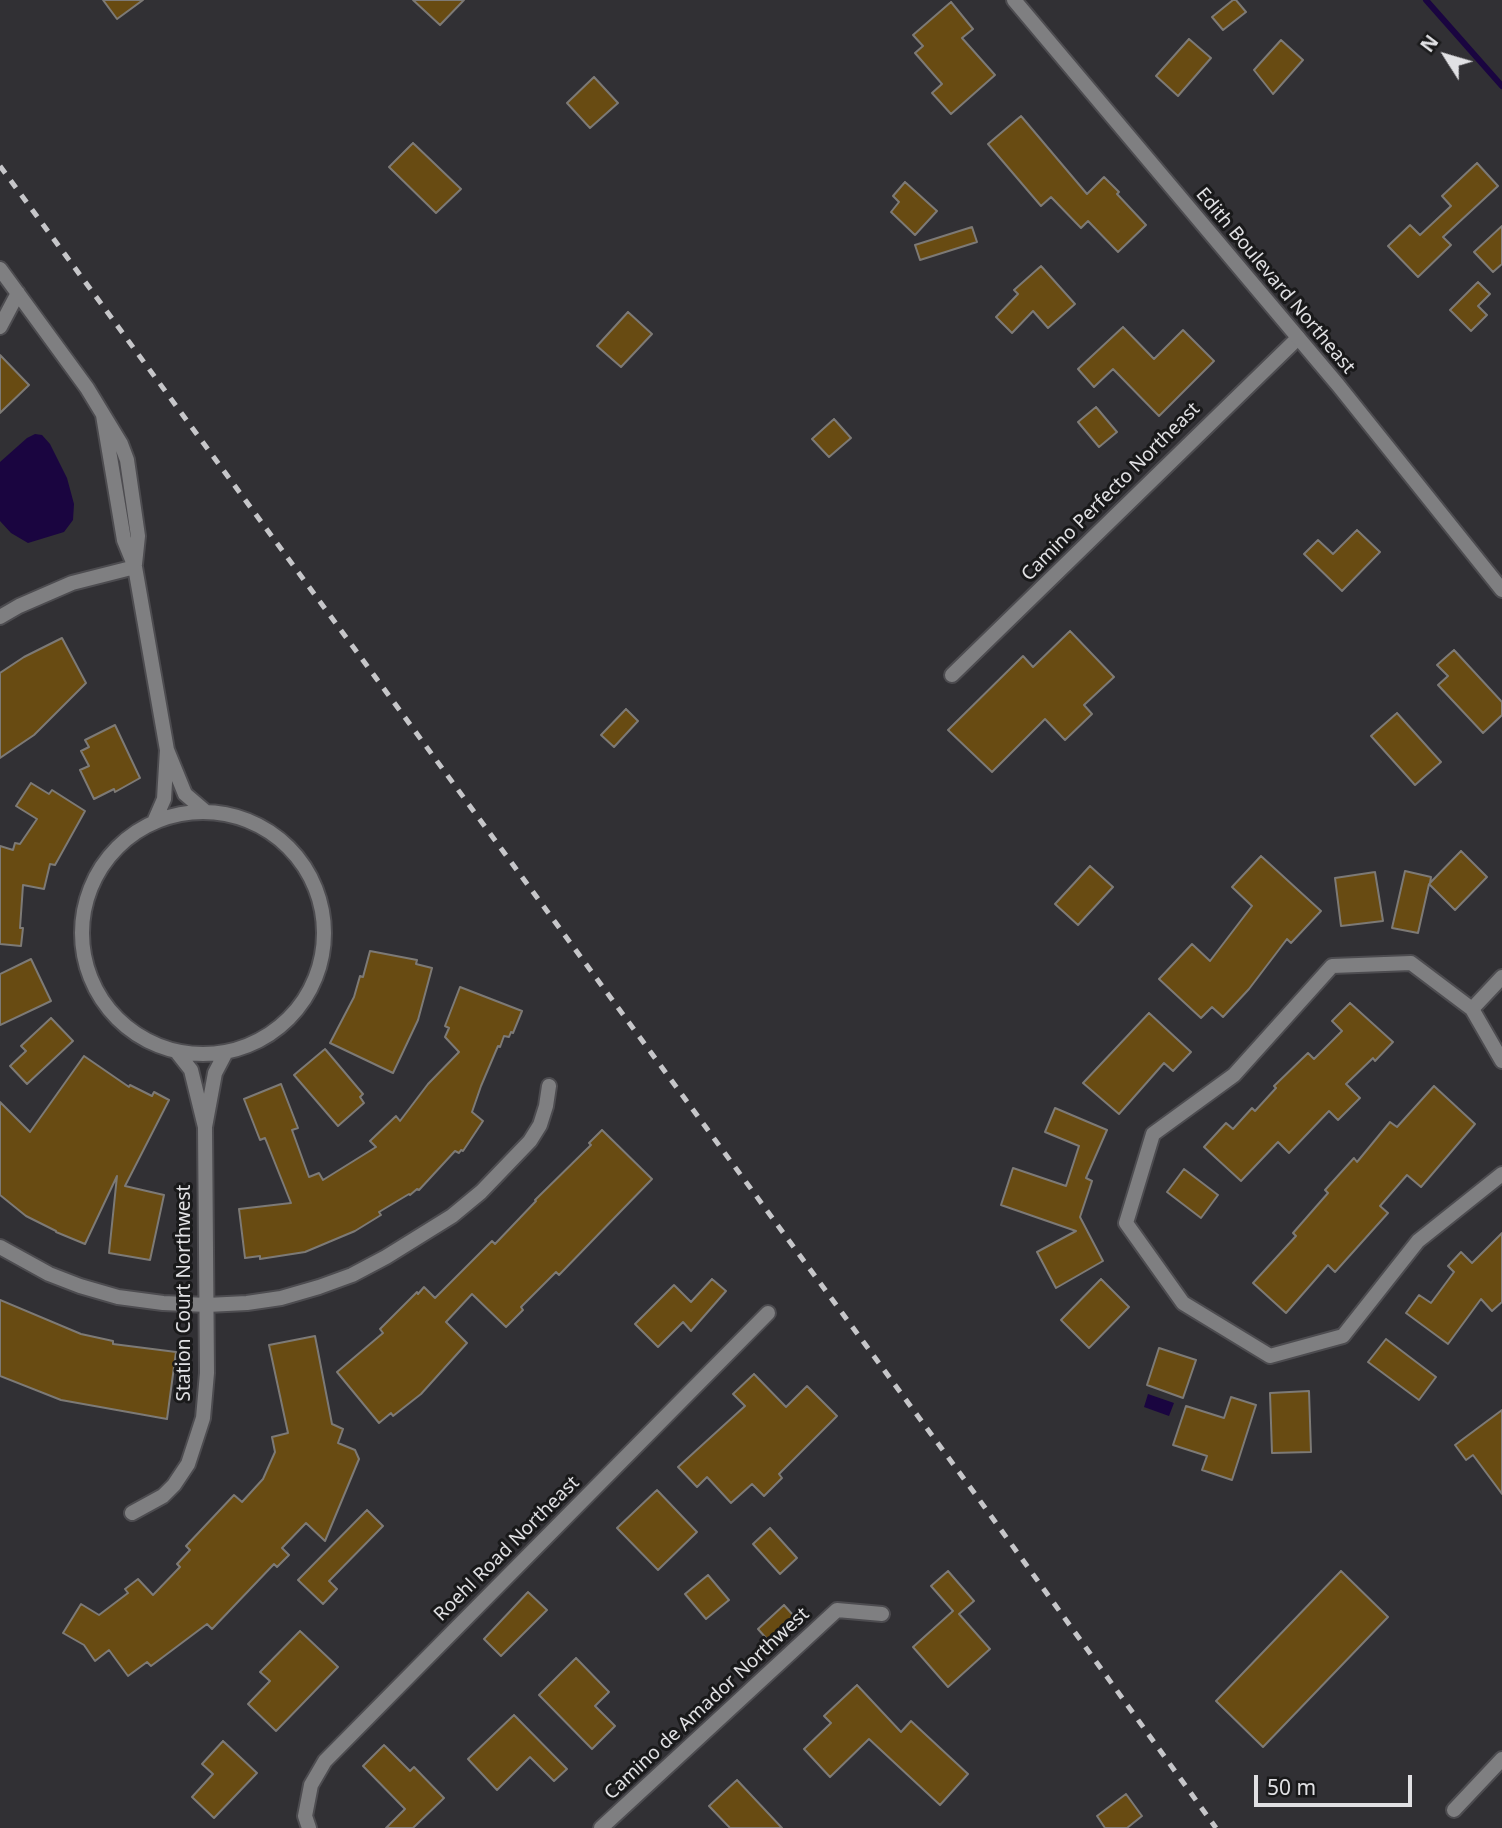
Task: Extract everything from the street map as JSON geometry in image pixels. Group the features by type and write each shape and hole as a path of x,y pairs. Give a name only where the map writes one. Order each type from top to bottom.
{"street":[{"name":"Edith Boulevard Northeast","path":"1014,0 1298,338 1502,590"},
{"path":"0,269 88,388 121,444 127,460 138,536 135,568 167,750 186,794 206,812"},
{"path":"0,327 18,293"},
{"name":"Camino Perfecto Northeast","path":"952,676 1298,338"},
{"path":"0,617 72,583 135,568"},
{"path":"154,822 164,799 167,750"},
{"path":"206,812 244,819 278,838 298,860 314,884 323,922 320,961 314,980 293,1013 263,1038 245,1046 226,1052 198,1054 176,1051 145,1040 123,1025 105,1005 91,982 83,956 82,929 86,902 95,877 111,855 130,836 154,822 179,814 206,812"},
{"path":"1502,1062 1472,1009 1411,963 1332,966 1234,1075 1153,1134 1126,1223 1183,1303 1270,1356 1343,1336 1418,1241 1502,1174"},
{"path":"1472,1009 1502,977"},
{"name":"Station Court Northwest","path":"176,1051 191,1070 205,1127"},
{"name":"Station Court Northwest","path":"132,1513 163,1496 174,1485 188,1464 197,1440 206,1395 205,1127 215,1073 226,1052"},
{"path":"0,1247 49,1274 80,1286 118,1297 163,1303 247,1303 281,1298 319,1287 352,1275 420,1238 481,1192 530,1141 540,1125 549,1086"},
{"name":"Roehl Road Northeast","path":"309,1828 305,1816 312,1785 325,1760 768,1313"},
{"name":"Camino de Amador Northwest","path":"601,1828 837,1610 882,1614"},
{"path":"1454,1810 1502,1759"}],"shaded area":[{"path":"35,434 42,435 50,444 67,478 74,504 73,520 64,532 28,543 11,533 0,521 0,462"},
{"path":"1148,1394 1174,1403 1169,1416 1144,1407"}],"building":[{"path":"103,0 143,0 117,19"},
{"path":"413,0 464,0 440,25"},
{"path":"1233,0 1246,12 1223,30 1212,17"},
{"path":"951,2 973,29 962,38 995,75 951,114 932,93 942,84 915,53 923,46 913,35"},
{"path":"1189,39 1211,58 1178,96 1156,76"},
{"path":"1281,40 1303,60 1273,94 1254,70"},
{"path":"594,77 618,103 590,128 567,103"},
{"path":"1021,116 1087,194 1104,177 1146,225 1118,252 1088,221 1081,228 1051,197 1041,206 988,144"},
{"path":"413,143 461,189 436,213 389,167"},
{"path":"1477,163 1498,186 1443,237 1451,245 1418,277 1388,246 1410,225 1420,235 1451,206 1442,196"},
{"path":"905,182 937,211 915,235 891,212 899,202 893,196"},
{"path":"1502,226 1502,264 1493,272 1474,252"},
{"path":"972,227 977,242 920,260 915,245"},
{"path":"1041,266 1075,304 1048,328 1033,311 1012,333 996,317 1018,294 1014,290"},
{"path":"1478,282 1490,294 1478,306 1487,315 1471,331 1450,310"},
{"path":"628,312 652,334 621,367 597,346"},
{"path":"1123,327 1154,359 1183,330 1214,361 1159,416 1113,369 1094,387 1078,369"},
{"path":"0,355 29,385 0,413"},
{"path":"1096,407 1117,432 1099,447 1078,422"},
{"path":"834,419 851,438 829,457 812,439"},
{"path":"1357,530 1380,552 1342,591 1304,554 1318,540 1333,554"},
{"path":"1070,631 1114,677 1084,705 1092,714 1065,740 1045,719 992,772 948,730 1023,656 1033,667"},
{"path":"62,638 86,683 34,735 0,758 0,673 24,657"},
{"path":"1454,650 1502,702 1502,715 1483,733 1438,685 1448,676 1437,665"},
{"path":"626,709 638,721 614,747 601,735"},
{"path":"1397,713 1441,762 1415,785 1371,736"},
{"path":"115,725 140,778 115,792 114,789 94,799 80,770 89,766 81,751 89,747 85,740"},
{"path":"31,783 49,794 52,790 85,811 55,865 50,864 44,889 23,885 21,946 0,944 0,846 13,850 15,843 20,844 37,819 16,806"},
{"path":"1461,851 1487,877 1455,910 1429,884 1418,933 1392,928 1405,871 1431,877 1430,883"},
{"path":"1261,856 1321,911 1291,943 1287,939 1249,989 1223,1017 1212,1007 1201,1018 1159,979 1192,944 1210,961 1252,906 1232,887"},
{"path":"1090,866 1113,887 1078,925 1055,904"},
{"path":"1375,872 1383,921 1341,926 1335,878"},
{"path":"370,951 417,960 416,964 432,968 418,1020 393,1073 330,1043 354,997 360,976 363,977"},
{"path":"31,959 51,1001 0,1025 0,974"},
{"path":"460,987 522,1011 513,1033 511,1032 509,1037 504,1036 500,1047 498,1046 481,1086 472,1112 483,1121 463,1151 455,1151 419,1190 379,1212 381,1215 355,1231 305,1252 260,1259 260,1256 245,1258 239,1209 291,1203 265,1138 260,1140 244,1099 281,1084 298,1128 292,1130 309,1177 319,1173 323,1180 376,1147 370,1141 396,1116 400,1121 428,1084 459,1052 445,1037 449,1028 445,1026"},
{"path":"1350,1003 1393,1042 1375,1061 1373,1058 1346,1084 1360,1098 1338,1120 1329,1111 1289,1153 1278,1142 1241,1181 1204,1147 1226,1123 1233,1129 1252,1108 1255,1111 1276,1088 1274,1086 1308,1053 1314,1059 1342,1031 1332,1021"},
{"path":"1149,1013 1191,1052 1173,1071 1164,1063 1119,1114 1083,1083"},
{"path":"51,1018 73,1041 27,1084 10,1066 26,1051 21,1046"},
{"path":"325,1049 363,1094 360,1097 364,1103 338,1126 294,1075"},
{"path":"84,1056 129,1087 130,1085 152,1096 154,1092 169,1100 125,1186 164,1195 150,1260 109,1253 117,1176 85,1244 26,1216 0,1195 0,1102 30,1132"},
{"path":"1434,1086 1475,1124 1421,1187 1407,1175 1380,1206 1388,1213 1335,1272 1328,1265 1286,1313 1253,1283 1296,1236 1293,1233 1328,1193 1325,1190 1354,1158 1357,1162 1390,1122 1397,1127"},
{"path":"1055,1108 1107,1130 1086,1178 1092,1181 1080,1217 1103,1261 1056,1288 1037,1252 1076,1231 1001,1205 1013,1168 1066,1186 1079,1146 1045,1132"},
{"path":"602,1130 652,1179 559,1275 556,1272 521,1307 523,1310 506,1327 472,1294 446,1322 467,1343 421,1394 393,1416 391,1413 379,1423 337,1372 383,1333 380,1329 417,1292 418,1294 424,1287 435,1298 492,1241 495,1244 591,1145 589,1143"},
{"path":"1184,1169 1218,1195 1201,1218 1167,1192"},
{"path":"1502,1233 1502,1302 1492,1311 1481,1299 1448,1344 1406,1313 1419,1295 1431,1303 1454,1272 1448,1266 1461,1252 1472,1263"},
{"path":"712,1279 726,1291 691,1331 683,1322 658,1347 635,1324 674,1285 691,1302"},
{"path":"1101,1279 1129,1307 1089,1348 1061,1320"},
{"path":"0,1300 81,1334 113,1341 113,1344 176,1352 167,1419 61,1400 0,1376"},
{"path":"315,1336 332,1424 343,1429 338,1443 355,1450 359,1459 325,1541 306,1523 282,1548 289,1555 277,1567 274,1564 212,1629 207,1624 151,1666 147,1662 128,1676 109,1650 95,1661 84,1645 63,1633 81,1604 99,1615 128,1593 125,1589 138,1579 153,1595 180,1567 177,1564 190,1550 186,1546 234,1495 242,1502 263,1479 275,1452 272,1437 288,1433 269,1345"},
{"path":"1386,1339 1436,1377 1419,1400 1368,1362"},
{"path":"1159,1348 1196,1360 1183,1398 1147,1385"},
{"path":"754,1374 786,1407 807,1386 837,1416 779,1474 782,1478 764,1496 752,1484 731,1503 707,1477 697,1487 678,1467 745,1406 733,1394"},
{"path":"1309,1391 1311,1452 1272,1453 1270,1393"},
{"path":"1231,1397 1256,1405 1232,1480 1202,1470 1207,1456 1173,1445 1186,1406 1224,1418"},
{"path":"1502,1410 1502,1494 1473,1455 1466,1460 1455,1445"},
{"path":"657,1490 697,1532 658,1570 617,1528"},
{"path":"367,1510 383,1526 329,1581 337,1589 323,1604 298,1580"},
{"path":"770,1528 797,1558 780,1574 753,1544"},
{"path":"948,1571 974,1601 959,1614 990,1649 948,1687 913,1647 953,1611 931,1586"},
{"path":"1341,1571 1388,1617 1263,1747 1216,1701"},
{"path":"708,1575 729,1600 706,1619 685,1594"},
{"path":"528,1592 547,1610 501,1656 484,1639"},
{"path":"784,1605 800,1623 774,1647 758,1629"},
{"path":"300,1631 338,1667 276,1731 248,1704 270,1681 260,1672"},
{"path":"576,1658 609,1692 595,1706 615,1726 592,1749 539,1695"},
{"path":"857,1685 901,1732 911,1721 968,1774 940,1805 869,1739 830,1777 804,1749 831,1723 824,1716"},
{"path":"514,1715 567,1769 554,1781 530,1757 497,1790 468,1759"},
{"path":"223,1741 257,1773 214,1818 192,1797 213,1774 202,1764"},
{"path":"384,1745 410,1771 414,1767 444,1798 413,1828 386,1828 405,1809 363,1766"},
{"path":"737,1780 782,1828 730,1828 709,1806"},
{"path":"1126,1794 1142,1816 1127,1828 1105,1828 1097,1816"}],"waterway":[{"path":"1426,0 1502,86"}],"railway":[{"path":"0,166 978,1498 1216,1828"}]}
